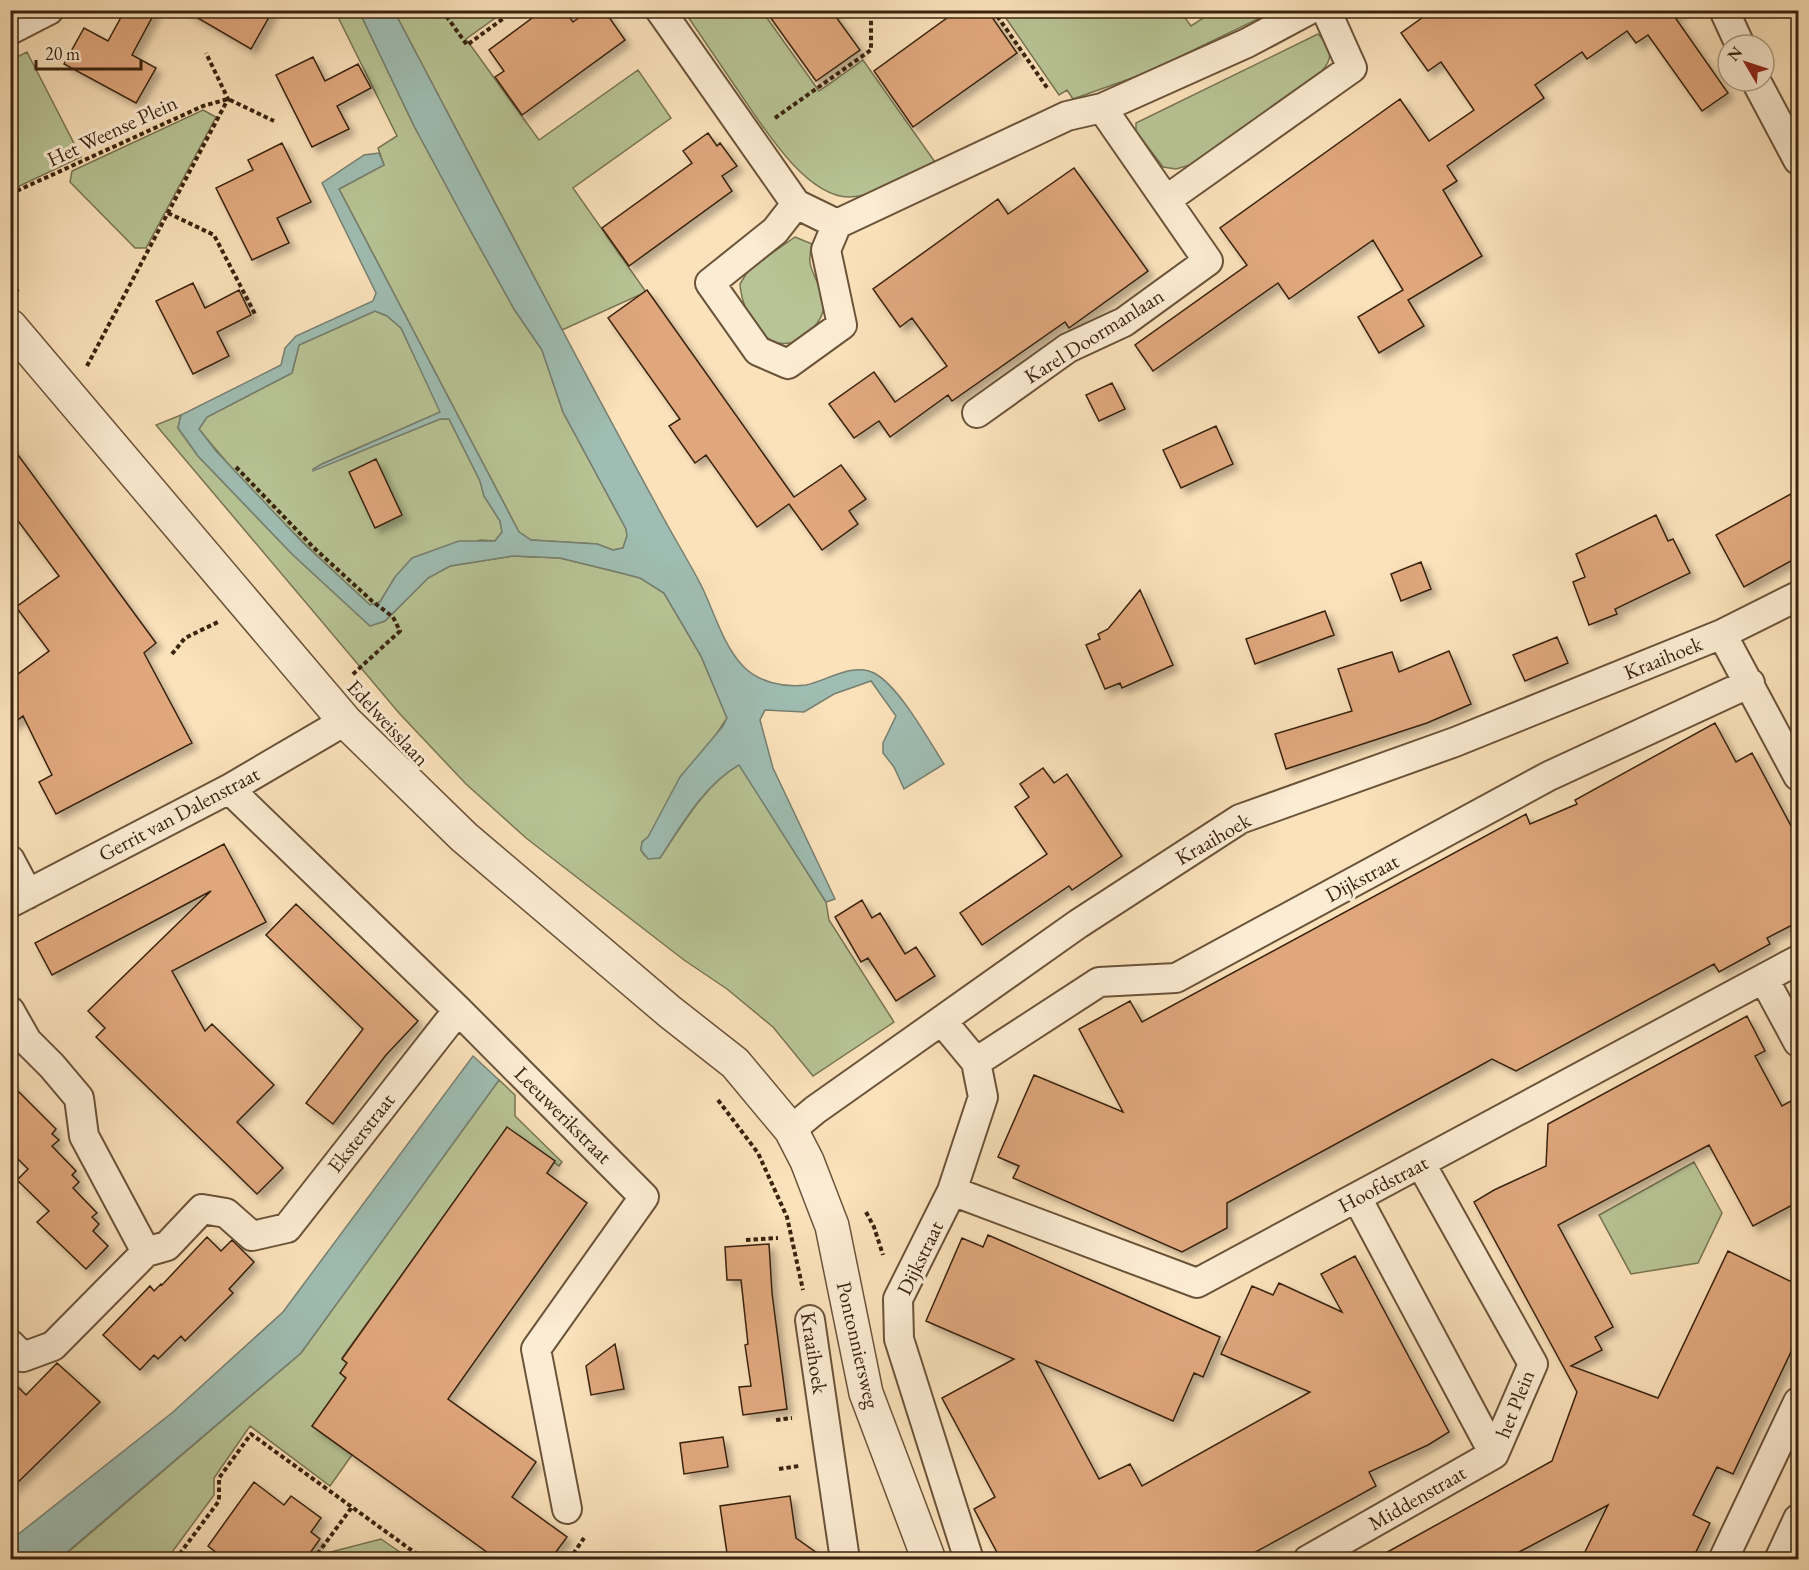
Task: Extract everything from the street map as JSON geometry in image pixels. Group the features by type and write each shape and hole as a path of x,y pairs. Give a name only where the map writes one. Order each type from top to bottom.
{"street":[{"path":"10,30 50,10"},
{"path":"660,10 796,204 837,224"},
{"path":"796,204 775,231 710,283 758,351 788,364 842,325 826,250 837,224 1067,116 1102,108 1247,43 1308,10"},
{"path":"1166,200 1352,68 1326,10"},
{"path":"1724,10 1735,33"},
{"path":"1762,93 1798,160"},
{"name":"Karel Doormanlaan","path":"977,413 1068,348 1124,322 1208,261 1102,108"},
{"name":"Edelweisslaan","path":"10,326 345,721 464,837 670,1012 735,1063 791,1130"},
{"name":"Kraaihoek","path":"791,1130 815,1110 1078,924 1240,819 1455,742 1722,634 1798,596"},
{"path":"1722,634 1798,776"},
{"name":"Dijkstraat","path":"976,1062 1099,982 1176,978 1549,776 1750,683"},
{"name":"Gerrit van Dalenstraat","path":"20,898 229,789 345,721"},
{"name":"Leeuwerikstraat","path":"229,789 458,1010 644,1197 536,1350 567,1509"},
{"path":"10,860 20,898"},
{"name":"Hoofdstraat","path":"952,1191 1197,1283 1798,960"},
{"path":"1764,979 1798,1042"},
{"name":"Eksterstraat","path":"146,1252 167,1246 202,1209 226,1213 252,1236 287,1228 458,1010"},
{"path":"10,1011 19,1049 52,1066 79,1098 84,1136 146,1252 53,1346 23,1357 10,1344"},
{"name":"Dijkstraat","path":"942,1022 976,1062 983,1097 952,1191 898,1299 898,1339 969,1560"},
{"name":"Pontonniersweg","path":"791,1130 807,1161 832,1226 866,1393 929,1560"},
{"name":"het Plein","path":"1421,1164 1533,1364 1494,1454"},
{"name":"het Plein","path":"1357,1198 1494,1454"},
{"name":"Kraaihoek","path":"810,1320 845,1560"},
{"path":"1723,1560 1798,1402"},
{"name":"Middenstraat","path":"1308,1560 1494,1454"},
{"path":"1779,1560 1798,1519"}],"path":[{"path":"442,10 466,45 515,10"},
{"path":"750,136 871,50 871,10"},
{"path":"993,10 1067,116"},
{"path":"998,18 1008,10"},
{"path":"206,53 228,99 274,120"},
{"path":"78,362 85,369 228,99"},
{"name":"Het Weense Plein","path":"10,194 202,106 228,99"},
{"path":"168,213 214,236 256,316"},
{"path":"10,283 18,292"},
{"path":"236,467 314,548 393,617 400,631 347,680"},
{"path":"172,654 185,638 227,618"},
{"name":"Kraaihoek","path":"758,1153 787,1217 810,1320"},
{"path":"746,1240 778,1238"},
{"path":"175,1560 219,1501 219,1478 251,1434 425,1560"},
{"path":"779,1469 806,1466"},
{"path":"313,1560 352,1507"},
{"path":"569,1560 588,1533"}],"green space":[{"path":"335,11 359,11 414,126 469,228 514,309 542,350 563,412 626,529 627,536 623,548 613,550 597,544 531,540 519,532 339,189 384,165 378,148 397,136"},
{"path":"394,11 438,11 442,15 449,11 505,11 466,39 539,140 638,70 671,118 573,188 646,292 562,330"},
{"path":"684,11 762,11 819,91 863,60 935,162 894,184 860,196 833,194 816,185 784,155"},
{"path":"1001,11 1180,11 1191,26 1214,11 1274,11 1146,73 1073,99 1067,90 1059,95"},
{"path":"1318,34 1330,52 1328,62 1321,72 1190,165 1176,169 1163,167 1136,131 1136,123"},
{"path":"27,52 81,157 11,190 11,60"},
{"path":"203,110 216,117 146,248 135,248 70,182 72,171"},
{"path":"795,237 812,244 810,263 824,304 821,318 807,334 794,342 782,343 771,340 761,333 753,322 746,310 740,284 749,269"},
{"path":"375,311 387,316 401,328 441,412 313,470 440,419 449,419 480,481 484,496 500,521 502,532 495,541 480,540 395,577 380,602 370,605 281,520 199,429 207,417 292,373 299,345"},
{"path":"181,415 178,428 198,456 292,554 370,626 385,621 428,578 450,566 513,556 560,558 609,570 641,578 664,593 701,656 727,718 648,837 642,842 641,850 645,856 660,858 705,794 726,773 739,764 826,902 829,920 894,1022 813,1076 773,1027 727,989 684,960 526,838 466,784 399,713 156,425"},
{"path":"499,1080 515,1095 515,1116 562,1162 559,1166 507,1128 342,1358 347,1363 340,1373 346,1378 312,1426 352,1455 330,1486 250,1426 214,1478 214,1495 167,1559 59,1560 301,1353"},
{"path":"1694,1162 1722,1213 1698,1263 1631,1274 1599,1215"},
{"path":"381,1539 410,1559 322,1559 327,1553"}],"water":[{"path":"359,11 394,11 590,383 701,585 735,656 755,676 789,686 814,683 849,671 866,670 874,673 884,680 903,701 944,764 904,789 894,767 883,753 883,743 896,716 871,681 834,694 804,712 765,710 760,720 773,768 835,899 826,902 739,765 726,773 704,794 660,858 648,859 641,850 642,842 648,837 680,777 723,726 727,718 701,656 664,593 640,578 609,570 560,558 513,556 450,566 428,578 385,621 370,626 292,554 198,456 178,428 181,415 281,365 285,348 296,336 373,301 376,293 322,183 364,155 379,153 384,165 339,189 519,532 531,540 597,544 613,550 623,548 627,536 626,529 563,412 542,350 514,309 414,126","holes":["375,311 387,316 401,328 440,412 322,464 313,471 440,419 449,419 480,481 484,496 500,521 502,532 495,541 459,541 412,558 395,577 380,602 370,605 303,543 216,451 199,429 207,417 292,373 299,345"]},
{"path":"473,1056 499,1080 301,1353 59,1559 11,1559 11,1540 173,1412 283,1312"}],"building":[{"path":"125,10 156,10 132,55 156,68 136,103 64,64 84,28 108,41"},
{"path":"184,10 273,10 251,49"},
{"path":"543,10 564,10 573,22 589,10 604,10 625,40 522,115 495,77 504,71 489,50"},
{"path":"765,10 831,10 860,50 816,81"},
{"path":"958,10 987,10 1017,53 913,127 874,71"},
{"path":"1433,10 1683,10 1674,16 1716,76 1716,93 1728,93 1702,111 1648,35 1636,43 1627,31 1587,59 1582,52 1535,85 1544,98 1447,166 1457,181 1443,190 1482,256 1408,300 1424,326 1379,353 1358,317 1403,290 1373,240 1289,299 1278,283 1153,371 1135,345 1247,265 1220,228 1400,99 1429,141 1474,110 1441,62 1428,71 1401,33"},
{"path":"313,57 325,81 358,64 371,88 337,106 349,129 312,147 276,75"},
{"path":"708,133 717,146 720,143 737,166 722,176 732,191 629,266 602,228 692,163 683,151"},
{"path":"282,143 311,202 277,218 289,243 252,260 216,188 253,170 248,160"},
{"path":"1074,168 1148,271 1069,328 1065,322 952,401 948,395 890,437 879,421 854,438 829,404 874,372 895,402 947,366 912,318 900,327 873,289 998,199 1008,214"},
{"path":"193,283 205,308 239,290 251,315 217,332 229,356 193,374 156,301"},
{"path":"647,290 794,497 841,465 866,499 849,511 858,524 822,550 789,504 757,527 706,455 695,463 669,426 680,419 608,318"},
{"path":"1112,383 1125,409 1099,421 1086,395"},
{"path":"1216,426 1233,464 1181,488 1163,450"},
{"path":"10,444 156,643 144,653 192,743 56,814 39,782 52,775 23,716 10,726 10,680 49,651 16,607 59,576 10,510"},
{"path":"376,459 402,515 375,528 349,472"},
{"path":"1798,490 1798,557 1744,587 1716,535"},
{"path":"1656,515 1668,541 1673,539 1690,573 1615,609 1617,614 1589,625 1573,582 1585,577 1576,554"},
{"path":"1421,562 1431,589 1401,601 1391,574"},
{"path":"1140,590 1173,665 1122,688 1120,683 1105,689 1086,645 1100,639 1098,634 1108,629"},
{"path":"1325,611 1334,635 1255,664 1246,639"},
{"path":"1557,637 1568,663 1525,681 1513,655"},
{"path":"1449,651 1471,704 1427,723 1286,769 1275,734 1352,711 1338,669 1392,652 1399,672"},
{"path":"1715,723 1736,762 1752,753 1798,839 1798,922 1767,938 1770,944 1719,972 1714,964 1516,1071 1492,1059 1227,1203 1227,1228 1182,1252 1013,1178 1019,1166 998,1157 1034,1075 1123,1112 1079,1029 1130,1001 1142,1022 1526,814 1530,824 1577,804 1575,800"},
{"path":"1043,768 1054,783 1067,774 1122,856 1072,890 1069,886 982,945 960,913 1047,854 1015,807 1029,797 1020,784"},
{"path":"224,844 266,922 172,971 205,1031 212,1024 274,1085 237,1122 283,1168 257,1194 96,1037 105,1028 88,1011 211,891 52,975 35,943"},
{"path":"862,900 872,918 880,913 905,954 916,947 935,976 896,1001 868,958 861,962 835,917"},
{"path":"296,904 418,1021 386,1055 333,1124 306,1103 363,1029 266,935"},
{"path":"1747,1016 1765,1051 1755,1056 1782,1106 1798,1097 1798,1202 1753,1226 1709,1145 1558,1225 1613,1327 1595,1337 1602,1350 1571,1366 1658,1398 1728,1251 1798,1285 1798,1337 1733,1474 1717,1467 1693,1515 1710,1523 1692,1560 1581,1560 1608,1505 1504,1560 1373,1560 1552,1461 1577,1392 1474,1202 1546,1166 1548,1124"},
{"path":"10,1083 56,1129 52,1134 59,1140 52,1146 76,1171 72,1175 79,1182 73,1188 97,1213 92,1217 99,1224 93,1231 108,1246 86,1269 37,1222 49,1211 17,1180 28,1169 10,1151"},
{"path":"507,1127 555,1161 547,1173 587,1203 448,1399 536,1462 512,1497 567,1537 550,1560 498,1560 312,1426 346,1378 340,1373 347,1363 342,1359"},
{"path":"988,1235 1220,1337 1203,1377 1194,1373 1173,1421 1036,1361 1099,1479 1130,1464 1142,1486 1310,1392 1221,1354 1252,1286 1273,1295 1279,1283 1342,1312 1321,1274 1355,1256 1449,1432 1428,1445 1369,1472 1376,1486 1241,1560 1001,1560 974,1509 995,1497 942,1398 1014,1359 926,1321 962,1238 983,1247"},
{"path":"207,1237 221,1251 232,1240 254,1262 229,1289 233,1293 185,1341 181,1336 158,1359 154,1355 140,1370 103,1335 150,1286 154,1291 162,1285"},
{"path":"769,1244 772,1293 787,1409 743,1415 739,1387 751,1386 745,1345 748,1344 741,1280 727,1280 725,1247"},
{"path":"615,1344 624,1389 591,1395 586,1366"},
{"path":"57,1363 100,1402 10,1490 10,1379 26,1395"},
{"path":"723,1437 728,1467 684,1474 680,1443"},
{"path":"254,1482 284,1505 291,1496 321,1518 311,1532 320,1539 305,1560 226,1560 208,1546"},
{"path":"790,1496 796,1538 827,1560 728,1560 720,1506"}]}
